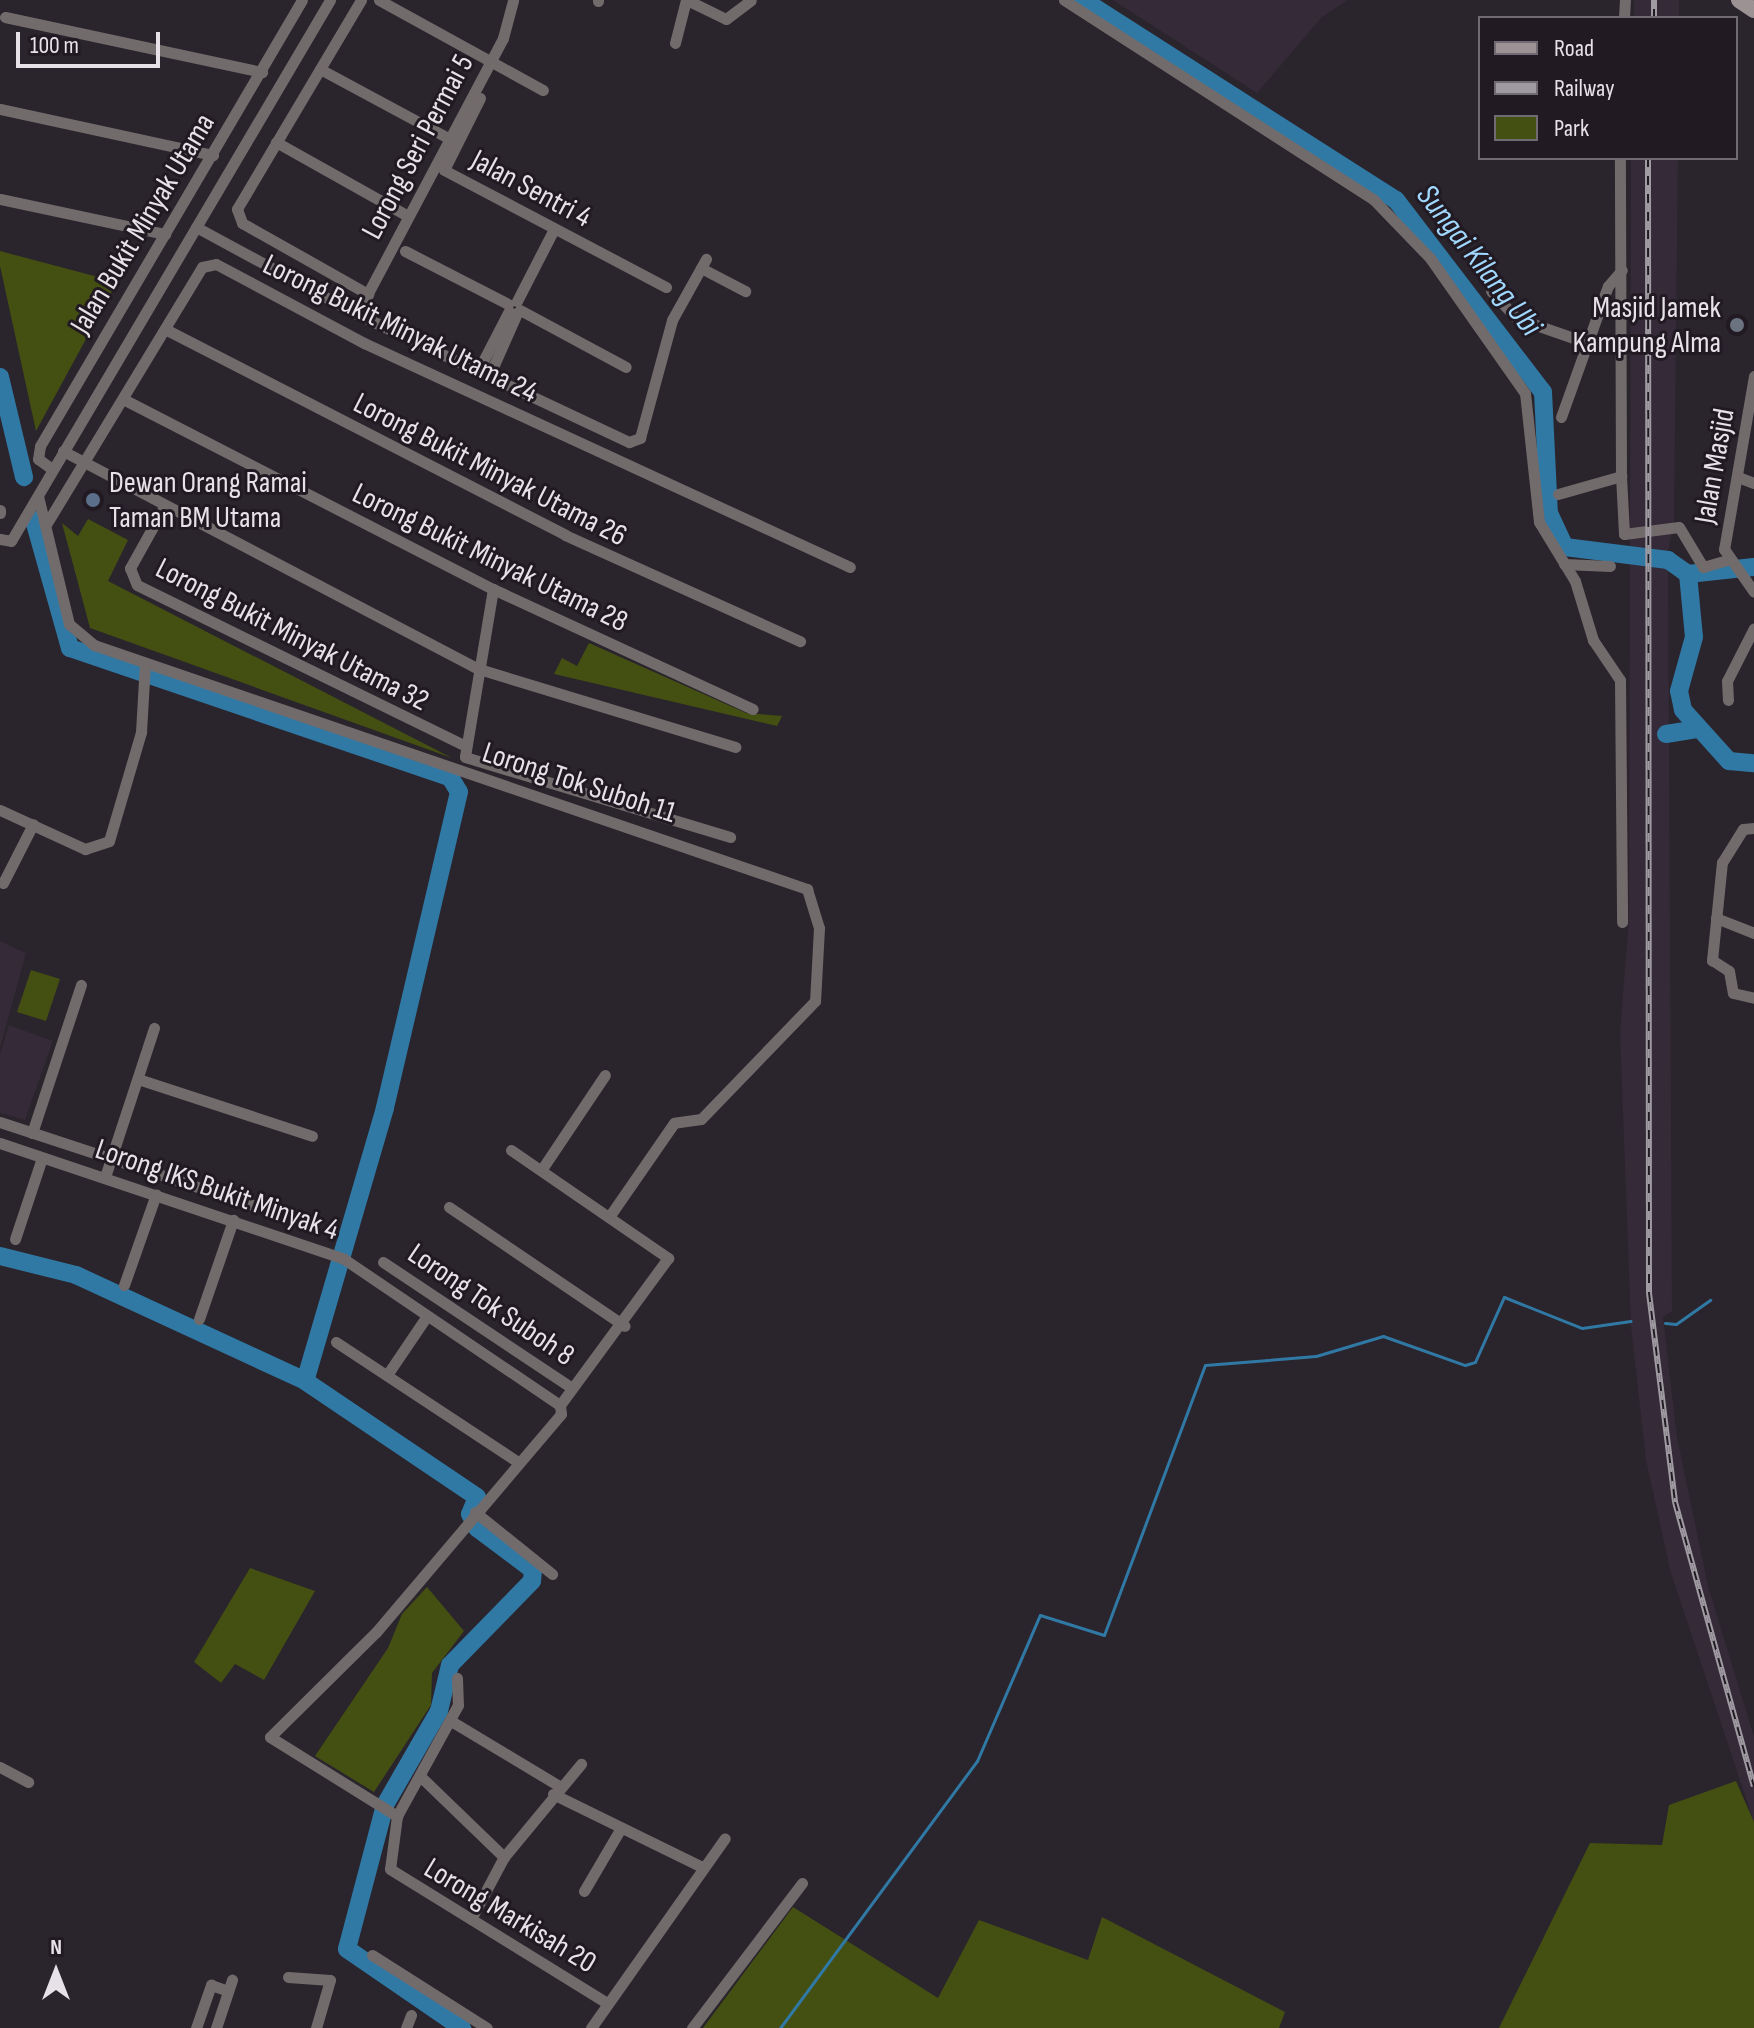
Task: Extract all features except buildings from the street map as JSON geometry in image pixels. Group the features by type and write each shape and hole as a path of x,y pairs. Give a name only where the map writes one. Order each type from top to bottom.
{"main road":[{"path":"1739,0 1754,10"}],"street":[{"name":"Jalan Bukit Minyak Utama","path":"52,469 38,459 40,446 302,0"},
{"name":"Jalan Bukit Minyak Utama","path":"5,540 38,496 330,0"},
{"path":"361,0 239,204 239,219 368,294"},
{"path":"379,0 543,90"},
{"name":"Lorong Seri Permai 5","path":"346,334 490,62 513,0"},
{"path":"675,43 687,0 726,19 751,0"},
{"path":"1064,0 1374,200 1430,258 1530,402 1539,522 1564,564 1593,640 1620,680 1622,922"},
{"path":"5,17 262,72"},
{"path":"320,69 448,138"},
{"name":"Jalan Sentri 4","path":"480,98 444,170 666,287"},
{"path":"0,109 213,155"},
{"path":"276,142 408,216"},
{"path":"1620,160 1624,534 1679,527 1703,567 1729,562 1754,592"},
{"path":"0,199 165,234"},
{"path":"196,227 357,314 629,442 640,438 672,320 704,263 745,291"},
{"path":"484,372 554,229"},
{"path":"405,251 626,367"},
{"name":"Lorong Bukit Minyak Utama 24","path":"47,523 208,263 346,334 850,567"},
{"path":"1561,417 1585,342 1622,270"},
{"path":"1491,291 1516,318 1585,342"},
{"name":"Lorong Bukit Minyak Utama 26","path":"165,329 565,535 800,641"},
{"name":"Jalan Masjid","path":"1729,562 1738,477 1750,426 1754,376"},
{"name":"Lorong Bukit Minyak Utama 28","path":"123,399 493,589 753,709"},
{"path":"63,451 164,507 479,669 735,747"},
{"path":"1558,494 1621,476"},
{"path":"1738,477 1754,483"},
{"name":"Lorong Tok Suboh 11","path":"38,496 69,624 94,645 145,670 807,889 819,928 815,1001 701,1119 674,1123 611,1214"},
{"name":"Lorong Bukit Minyak Utama 32","path":"164,507 130,568 137,585 464,745"},
{"path":"1564,564 1610,566"},
{"path":"493,589 464,745 465,757 730,837"},
{"path":"1728,700 1727,681 1754,628"},
{"path":"0,810 85,849 109,841 141,732 145,670"},
{"path":"3,883 33,824"},
{"path":"1754,828 1743,829 1728,856 1716,918 1712,960 1729,971 1733,993 1754,998"},
{"path":"1716,918 1754,933"},
{"path":"32,1133 81,985"},
{"path":"105,1177 154,1028"},
{"path":"542,1169 605,1075"},
{"path":"138,1079 312,1136"},
{"path":"0,1122 286,1216"},
{"name":"Lorong IKS Bukit Minyak 4","path":"0,1143 320,1247 366,1271 561,1410"},
{"path":"457,1678 451,1721 394,1814 270,1737 376,1632 518,1462 561,1410 572,1388 625,1326 668,1258 611,1214 511,1150"},
{"path":"15,1239 42,1158"},
{"path":"124,1285 156,1194"},
{"path":"449,1207 625,1326"},
{"path":"199,1319 233,1220"},
{"name":"Lorong Tok Suboh 8","path":"383,1262 572,1388"},
{"path":"387,1375 427,1316"},
{"path":"336,1342 518,1462"},
{"path":"472,1516 552,1574"},
{"path":"451,1721 556,1790 621,1828 702,1867"},
{"path":"471,1919 504,1857 556,1790 581,1764"},
{"path":"0,1767 28,1782"},
{"path":"420,1776 504,1857"},
{"name":"Lorong Markisah 20","path":"394,1814 390,1869 607,2003"},
{"path":"584,1891 621,1828"},
{"path":"591,2028 725,1838"},
{"path":"692,2028 802,1883"},
{"path":"372,1955 487,2028"},
{"path":"288,1977 330,1980 316,2028"},
{"path":"196,2028 211,1985 230,1985 216,2028"},
{"path":"406,2028 411,2015"}],"shaded area":[{"path":"1113,0 1347,0 1321,18 1257,93"},
{"path":"1634,0 1679,0 1679,16 1634,16"},
{"path":"1631,160 1678,160 1674,521 1668,552 1672,1311 1663,1317 1677,1437 1708,1586 1754,1737 1754,1822 1670,1570 1646,1460 1631,1327 1620,1033 1629,918"},
{"path":"0,941 26,953 0,1048"},
{"path":"9,1025 53,1041 25,1120 0,1113 0,1054"}],"green space":[{"path":"0,251 117,282 36,431 0,266"},
{"path":"88,519 128,540 108,581 452,758 90,628 62,523 78,536"},
{"path":"589,643 746,713 782,716 777,726 554,674 562,658 577,666"},
{"path":"31,970 60,979 46,1021 17,1012"},
{"path":"250,1568 315,1591 264,1680 235,1664 221,1683 194,1662"},
{"path":"427,1587 464,1631 432,1673 431,1705 374,1792 315,1756 388,1648 402,1614"},
{"path":"1736,1781 1754,1822 1754,2028 1499,2028 1590,1843 1662,1845 1669,1805"},
{"path":"793,1907 938,1998 979,1920 1088,1960 1102,1917 1285,2012 1279,2028 703,2028"}],"waterway":[{"name":"Sungai Kilang Ubi","path":"1083,0 1396,200 1543,392 1549,513 1565,547 1668,560 1688,574 1694,637 1679,691 1683,710 1729,761 1754,763"},
{"path":"0,377 24,477"},
{"path":"34,520 70,648 450,777 459,792 385,1108 305,1381"},
{"path":"1688,574 1754,567"},
{"path":"1666,734 1697,729"},
{"path":"0,1256 76,1275 305,1381 477,1497 470,1514 477,1528 533,1570 532,1581 450,1665 439,1711 385,1805 347,1949 462,2028"},
{"path":"780,2028 977,1761 1040,1615 1104,1635 1205,1365 1316,1356 1383,1336 1465,1365 1475,1362 1504,1297 1582,1328 1631,1321"},
{"path":"1665,1323 1676,1324 1710,1300"}],"railway":[{"path":"1654,0 1654,16"},
{"path":"1648,160 1649,1293 1675,1502 1754,1786"}],"place":[{"name":"Masjid Jamek Kampung Alma","path":"1737,325"},
{"name":"Dewan Orang Ramai Taman BM Utama","path":"93,500"}]}
